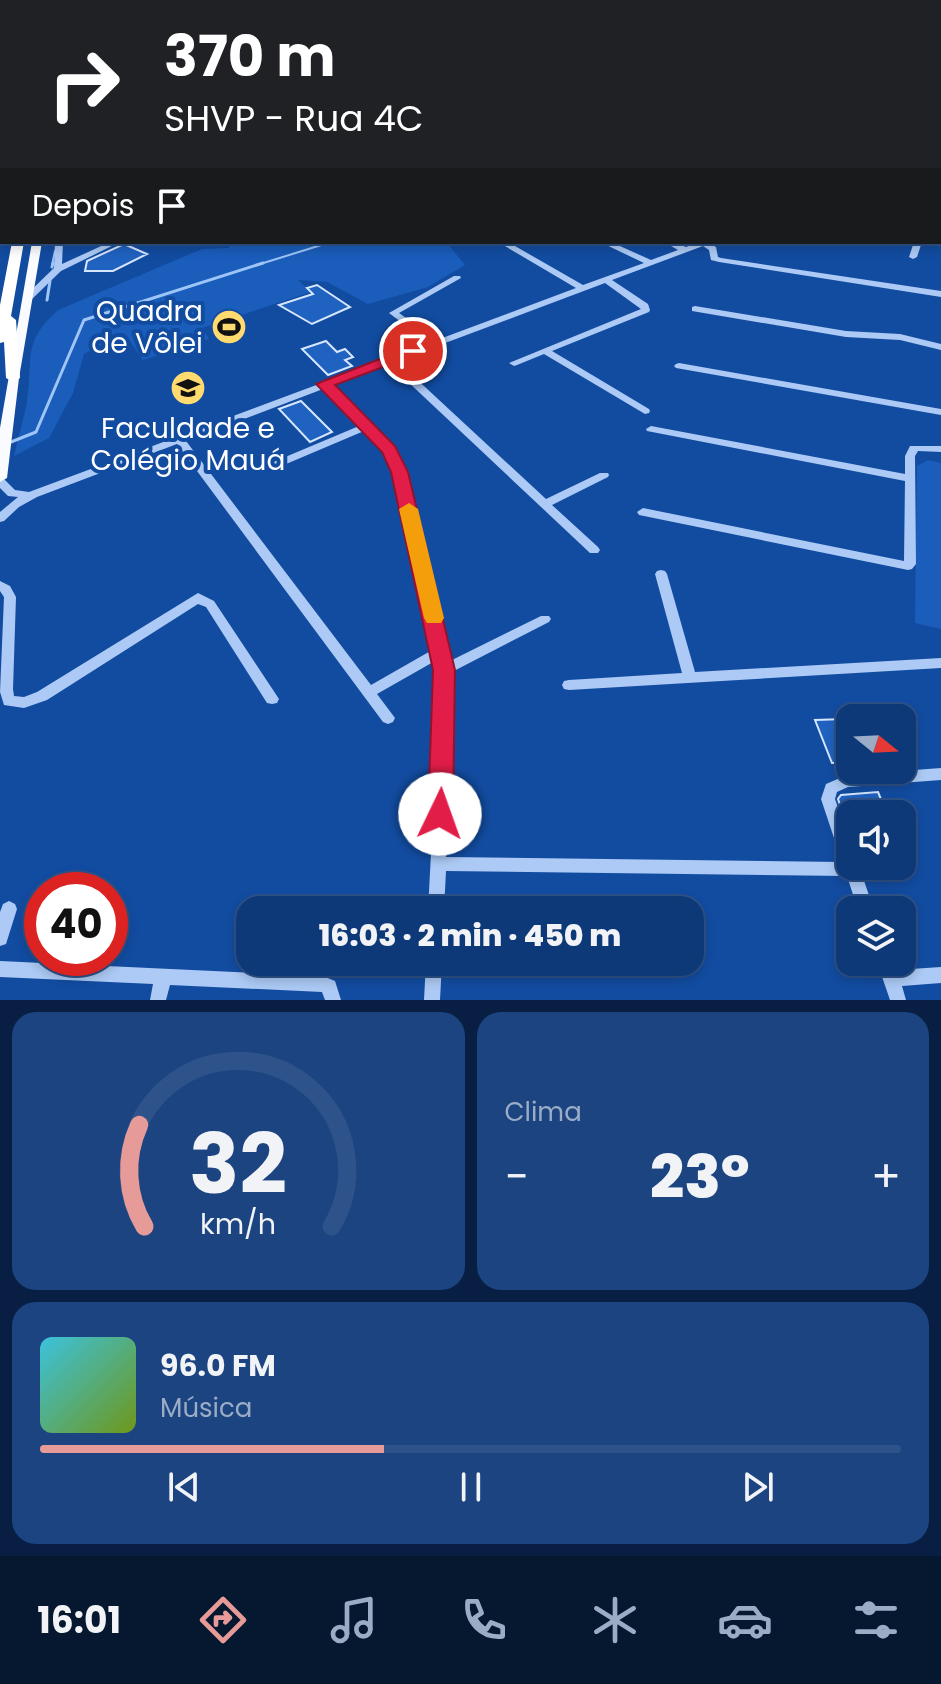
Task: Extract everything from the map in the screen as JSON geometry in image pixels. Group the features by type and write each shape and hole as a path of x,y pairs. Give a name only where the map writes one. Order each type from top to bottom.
{"highway":[{"path":"0,339 18,244"},
{"path":"9,301 13,378"}],"main road":[{"path":"0,480 13,378 37,244"}],"street":[{"path":"28,298 58,269 112,244"},
{"path":"505,244 582,288"},
{"path":"608,244 649,262"},
{"path":"672,244 685,250"},
{"path":"0,518 15,504 33,494 702,244"},
{"path":"706,244 713,249 714,258 719,260 941,294"},
{"path":"913,257 917,244"},
{"path":"58,245 58,269"},
{"path":"435,343 393,313 457,278"},
{"path":"514,363 646,310 645,306 605,279"},
{"path":"695,309 832,333 900,337 941,347"},
{"path":"545,351 645,411"},
{"path":"390,360 594,550"},
{"path":"679,366 941,412"},
{"path":"324,384 394,456 441,651 444,670 437,896"},
{"path":"275,465 367,426"},
{"path":"651,429 910,479"},
{"path":"180,440 388,718"},
{"path":"643,512 908,566 912,450 928,447 941,449"},
{"path":"544,504 604,475"},
{"path":"0,480 12,493 33,494"},
{"path":"661,574 690,679"},
{"path":"0,585 10,597 6,689 9,701 24,703 42,696 198,598 210,604 272,699"},
{"path":"444,670 545,619"},
{"path":"369,692 441,651"},
{"path":"569,685 941,663"},
{"path":"836,822 828,799 831,788 847,781 941,774"},
{"path":"438,864 836,866"},
{"path":"0,938 9,909"},
{"path":"0,969 323,984 329,987 333,1000"},
{"path":"891,979 941,975"},
{"path":"432,1000 433,976"},
{"path":"890,976 898,1000"},
{"path":"158,1000 163,978"}],"shaded area":[{"path":"229,244 448,244 465,265 428,287 368,304 327,282 298,280 311,292 202,328 209,339 143,360 124,333 84,354 73,393 49,438 14,456 27,401 34,342 58,310 202,249 229,248"},
{"path":"928,460 941,463 941,629 915,623 917,466"}],"building":[{"path":"124,244 147,254 113,271 85,271 87,261"},
{"path":"317,285 350,307 312,324 279,305 313,294 307,288"},
{"path":"326,341 337,352 345,349 353,357 345,360 352,366 328,375 302,349"},
{"path":"301,401 332,432 310,442 279,409"},
{"path":"836,719 836,763 832,763 815,720"},
{"path":"878,792 881,800 838,800 841,795"}],"waterway":[{"path":"257,265 325,244"},
{"path":"52,265 55,251"},
{"path":"52,267 53,263"},
{"path":"11,442 36,432 84,320 263,263"},
{"path":"47,300 50,281"}],"slow traffic":[{"path":"409,509 434,618"}],"place":[{"name":"Quadra de Vôlei","path":"229,327"},
{"name":"Faculdade e Colégio Mauá","path":"188,388"}],"route":[{"path":"413,351 324,384 389,450 400,472 444,670 440,814"}]}
